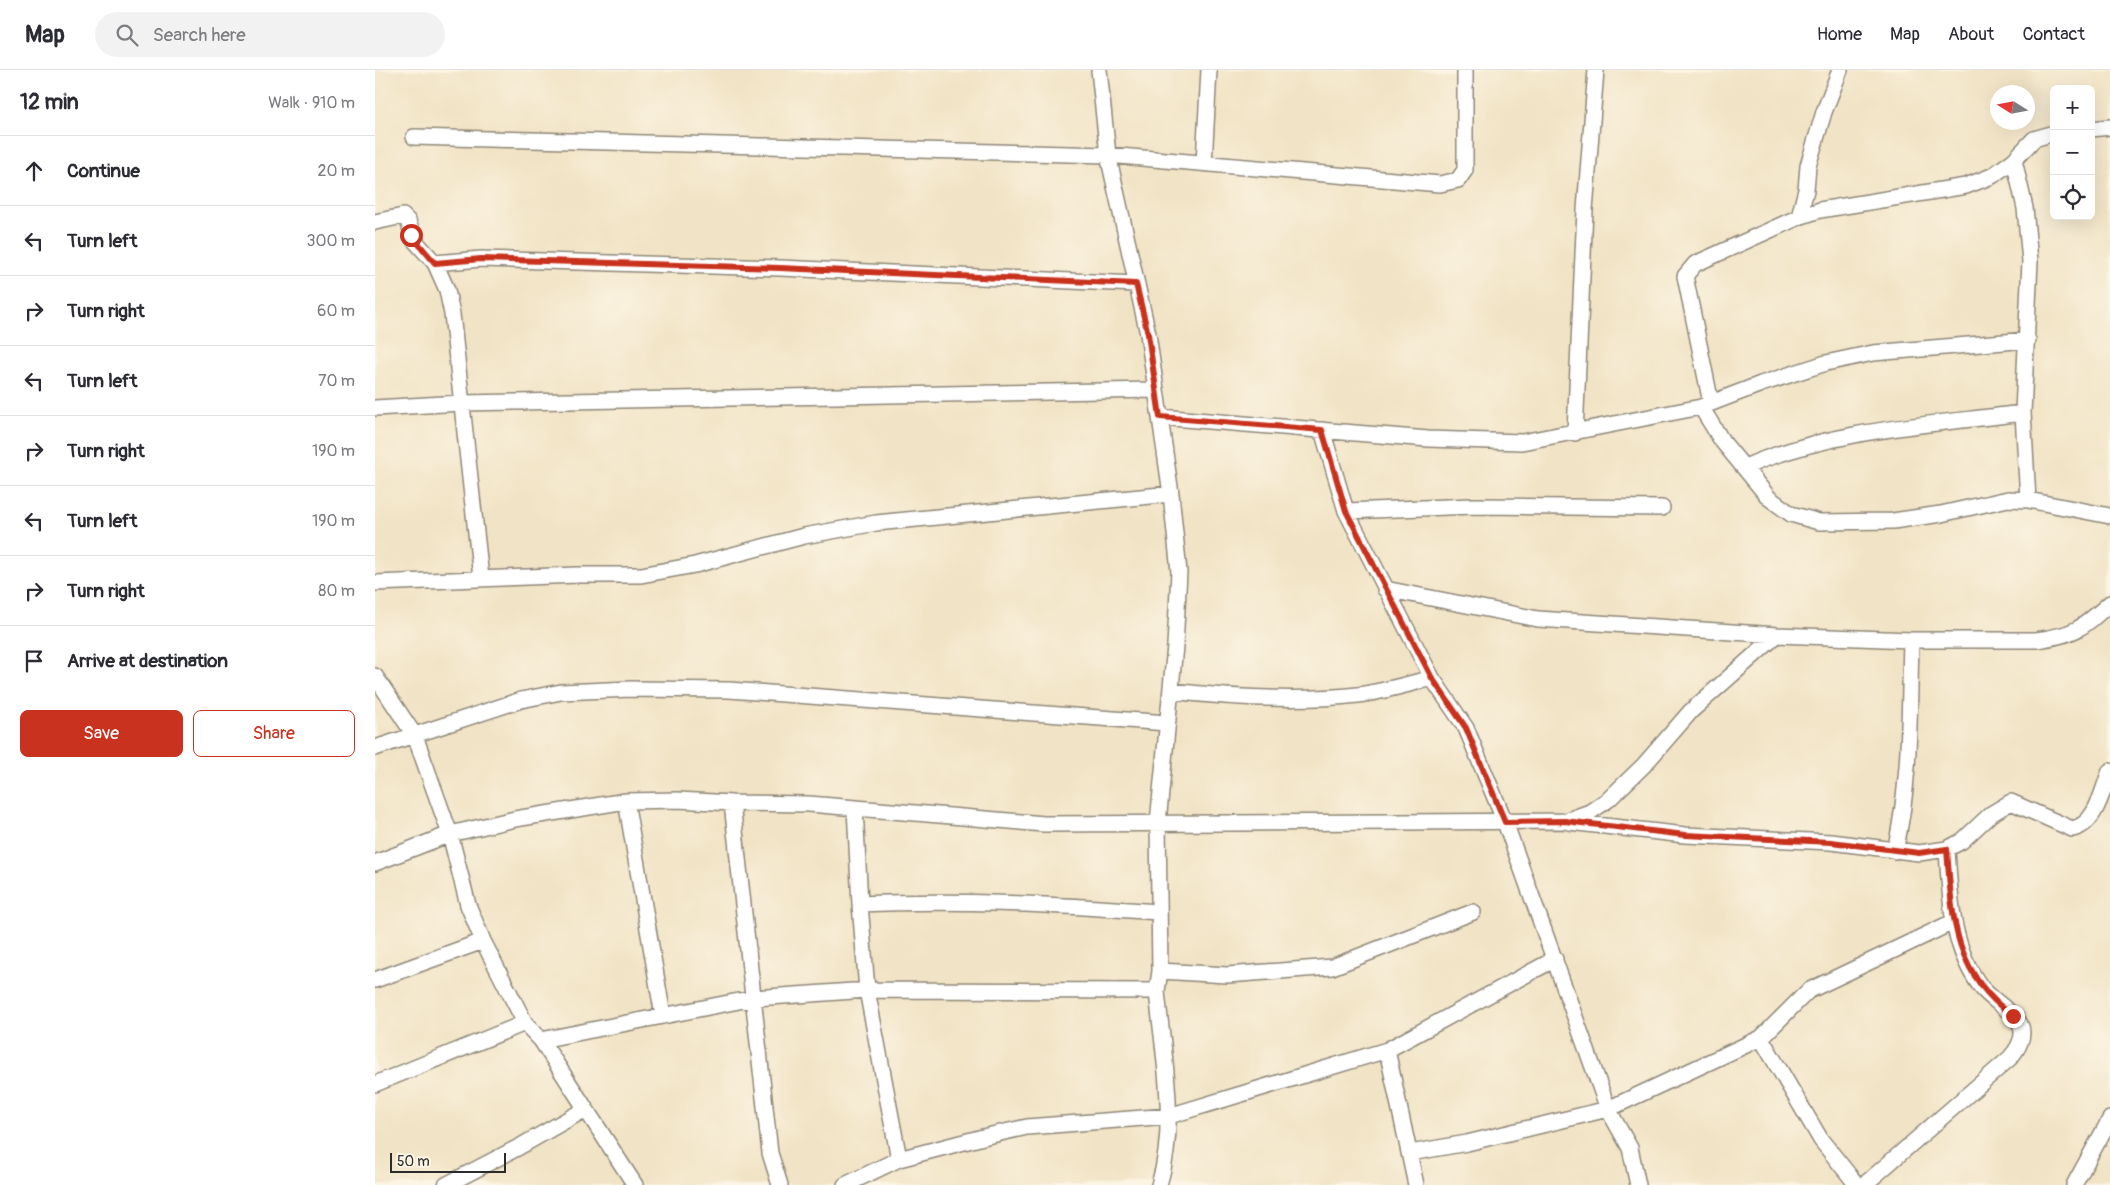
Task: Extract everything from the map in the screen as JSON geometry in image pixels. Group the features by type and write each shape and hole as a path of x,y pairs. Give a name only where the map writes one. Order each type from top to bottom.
{"street":[{"path":"1099,70 1107,155 1148,334 1171,494 1179,572 1171,691 1158,823 1160,971 1157,991 1169,1116 1165,1165 1159,1185"},
{"path":"1204,163 1209,70"},
{"path":"414,137 1107,155 1440,184 1458,180 1465,170 1465,70"},
{"path":"1575,433 1585,210 1596,70"},
{"path":"1799,216 1806,190 1808,166 1840,70"},
{"path":"2095,128 2110,127"},
{"path":"2050,134 2034,139 2014,160 1992,176 1967,186 1820,210 1799,216 1695,264 1687,271 1685,276 1706,405 1722,441 1769,498 1791,514 1819,522 1893,521 1941,514 2008,499 2028,500 2110,516"},
{"path":"2014,160 2025,208 2030,261 2028,340 2023,373 2023,413 2028,500"},
{"path":"375,222 403,216 415,241 435,263 447,290 452,314 481,578"},
{"path":"435,263 481,259 780,268 1136,284"},
{"path":"1160,417 1428,439 1522,442 1575,433 1706,405 1761,384 1826,363 1873,353 2028,340"},
{"path":"375,408 461,404 1155,390"},
{"path":"1745,467 1779,452 1876,432 2023,413"},
{"path":"1322,430 1346,511 1432,678 1466,728 1505,822 1608,1109 1630,1148 1638,1185"},
{"path":"375,583 641,574 695,565 804,536 876,523 1171,494"},
{"path":"1346,511 1473,506 1662,508"},
{"path":"1385,589 1538,619 1777,635 1911,640 2036,640 2054,638 2070,634 2086,625 2110,603"},
{"path":"1565,821 1590,812 1609,799 1644,765 1691,711 1777,635"},
{"path":"1895,851 1902,822 1906,771 1911,640"},
{"path":"375,676 415,736 450,834 468,905 483,941 525,1023 541,1040 584,1110 635,1185"},
{"path":"1171,691 1273,699 1359,695 1432,678"},
{"path":"375,748 521,700 561,692 631,689 729,690 1167,723"},
{"path":"375,864 450,834 515,819 626,802 678,800 809,804 1044,824 1565,821 1685,835 1831,842 1919,853 1947,849 1962,841 1991,814 2011,802 2072,828 2083,827 2091,818 2110,771"},
{"path":"626,802 663,1016"},
{"path":"732,803 754,998 759,1072 765,1101 770,1153 780,1185"},
{"path":"855,808 867,990 899,1159"},
{"path":"1864,1185 2009,1058 2018,1048 2022,1034 2020,1024 1998,1005 1978,983 1961,951 1953,922 1947,849"},
{"path":"860,904 929,900 1019,902 1159,912"},
{"path":"1160,971 1227,974 1332,968 1473,912"},
{"path":"1410,1153 1467,1142 1608,1109 1761,1038 1808,991 1829,979 1953,922"},
{"path":"375,980 483,941"},
{"path":"845,1185 899,1159 1027,1127 1169,1116 1387,1050 1555,959"},
{"path":"541,1040 754,998 867,990 1157,991"},
{"path":"375,1084 525,1023"},
{"path":"1761,1038 1821,1140 1857,1185"},
{"path":"1387,1050 1416,1185"},
{"path":"446,1185 584,1110"},
{"path":"2074,1185 2110,1119"}],"route":[{"path":"411,235 435,263 481,259 780,268 1136,284 1148,334 1160,417 1322,430 1346,511 1432,678 1466,728 1505,822 1565,821 1685,835 1831,842 1919,853 1947,849 1953,922 1961,951 1982,988 1998,1005 2013,1016"}]}
